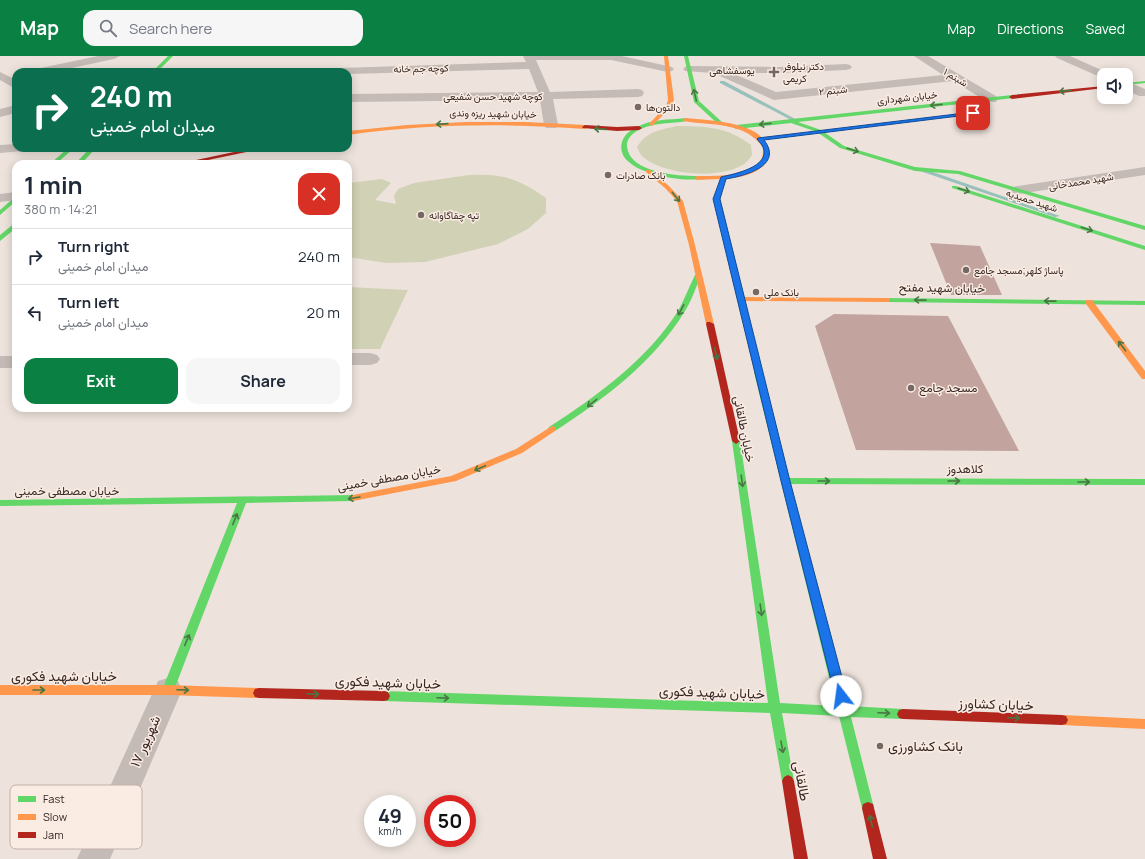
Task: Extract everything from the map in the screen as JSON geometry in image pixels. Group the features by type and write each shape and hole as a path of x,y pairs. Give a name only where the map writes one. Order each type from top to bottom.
{"main road":[{"path":"158,68 171,56"},
{"path":"686,56 697,102 720,123"},
{"path":"652,124 668,107 671,100 664,60"},
{"name":"خیابان شهرداری","path":"736,127 1097,88"},
{"path":"1133,93 1144,89"},
{"path":"685,120 720,123 750,132 764,139 767,155 763,162 754,169 740,175 704,180 684,179 648,171 634,164 626,157 622,149 623,141 626,138 639,128 652,124 685,120"},
{"path":"791,121 820,131"},
{"name":"خیابان شهید ریزه وندی","path":"352,133 408,126 470,122 551,125 618,130 639,128"},
{"path":"797,134 835,129"},
{"name":"شهید حمیدیه","path":"820,131 842,147 915,170 932,179"},
{"path":"58,160 66,152"},
{"path":"82,160 89,152"},
{"path":"200,160 242,152"},
{"name":"شهید حمیدیه","path":"915,170 958,172 1145,228"},
{"name":"خیابان طالقانی","path":"648,171 668,187 680,201 688,217 698,275 737,447 775,708"},
{"path":"723,178 717,199 721,220 785,481 845,711 880,859"},
{"name":"شهید حمیدیه","path":"946,184 1145,248"},
{"path":"0,213 12,201"},
{"path":"710,214 721,220"},
{"path":"0,239 12,228"},
{"name":"خیابان مصطفی خمینی","path":"0,503 350,500 453,479 519,451 590,405 648,355 680,313 698,275"},
{"name":"خیابان شهید مفتح","path":"740,299 1145,303"},
{"path":"1089,302 1145,377"},
{"name":"کلاهدوز","path":"785,481 1145,482"},
{"path":"168,690 242,502"},
{"name":"خیابان شهید فکوری","path":"0,690 168,690 845,711"},
{"name":"طالقانی","path":"775,708 800,859"},
{"name":"خیابان کشاورز","path":"845,711 1145,724"}],"street":[{"path":"56,68 114,56"},
{"name":"شبنم ۱","path":"920,56 992,99"},
{"path":"1061,56 1097,72"},
{"name":"کوچه جم خانه","path":"352,70 530,60 611,58 664,60"},
{"path":"530,60 546,96 551,125"},
{"name":"یوسفشاهی","path":"689,70 779,70 846,67"},
{"name":"شبنم ۲","path":"716,70 774,96 955,77"},
{"path":"1133,87 1144,89"},
{"name":"کوچه شهید حسن شفیعی","path":"352,98 546,96 638,93"},
{"path":"0,113 12,111"},
{"path":"0,149 12,148"},
{"name":"شهید محمدخانی","path":"1018,190 1145,171"},
{"path":"0,198 12,197"},
{"path":"352,359 370,359"},
{"path":"0,362 12,362"},
{"name":"۱۷ شهریور","path":"126,785 168,690"},
{"name":"۱۷ شهریور","path":"93,859 97,849"}],"green space":[{"path":"677,126 707,127 734,134 751,145 752,155 745,163 734,169 707,174 664,168 652,163 640,154 637,147 650,134"},
{"path":"469,175 491,175 510,179 527,186 546,198 546,213 528,229 498,244 425,262 386,263 352,258 352,183 382,179 391,183 375,200 396,204 394,196 398,189 414,183"},
{"path":"352,287 408,290 380,349 352,349"}],"building":[{"name":"پاساژ کلهر;مسجد جامع","path":"930,243 980,246 1002,295 951,295"},
{"name":"مسجد جامع","path":"834,314 948,316 1019,451 856,450 815,326"}],"waterway":[{"path":"722,82 797,121"},
{"path":"922,170 1057,216"}],"traffic: fast":[{"path":"158,68 171,56"},
{"path":"686,56 697,102 720,123"},
{"path":"1133,83 1145,82"},
{"path":"736,127 1012,97"},
{"path":"685,120 653,123 638,128 630,133 626,139 624,145 625,151 629,158 636,164 651,172 684,178 697,178"},
{"path":"791,121 819,131 842,147 915,169 958,172 1145,228"},
{"path":"58,160 66,152"},
{"path":"82,160 89,152"},
{"path":"954,187 1145,248"},
{"path":"0,213 12,202"},
{"path":"0,239 12,228"},
{"path":"552,429 605,392 638,363 667,331 680,313 698,275"},
{"path":"886,300 1145,303"},
{"path":"758,372 868,808"},
{"path":"736,441 775,708 788,781"},
{"path":"785,481 1145,482"},
{"path":"0,503 353,498"},
{"path":"168,690 242,502"},
{"path":"384,696 775,708 903,714"}],"traffic: slow":[{"path":"652,124 668,107 671,100 666,56"},
{"path":"685,120 706,121 730,125 742,129 761,140 766,148 766,156 764,161 759,167 752,171 733,176 697,178"},
{"path":"352,132 407,126 466,123 585,127"},
{"path":"648,171 667,187 680,201 692,245 710,324"},
{"path":"723,178 717,199 758,372"},
{"path":"740,299 886,300"},
{"path":"1089,302 1145,377"},
{"path":"353,498 453,479 519,451 552,429"},
{"path":"0,690 168,690 259,693"},
{"path":"1062,720 1145,724"}],"traffic: jam":[{"path":"1012,97 1097,88"},
{"path":"585,127 617,129 639,128"},
{"path":"200,160 242,152"},
{"path":"710,324 736,441"},
{"path":"259,693 384,696"},
{"path":"903,714 1062,720"},
{"path":"788,781 801,859"},
{"path":"868,808 880,859"}],"place":[{"name":"دکتر نیلوفر کریمی","path":"774,72"},
{"name":"دالتون‌ها","path":"638,107"},
{"name":"بانک صادرات","path":"608,175"},
{"name":"تپه چقاگاوانه","path":"421,215"},
{"name":"پاساژ کلهر;مسجد جامع","path":"966,270"},
{"name":"بانک ملی","path":"756,292"},
{"name":"مسجد جامع","path":"911,388"},
{"name":"بانک کشاورزی","path":"880,746"}],"route":[{"path":"841,696 785,481 717,199 723,178 740,175 754,169 763,162 767,155 766,147 760,139 973,113"}]}
